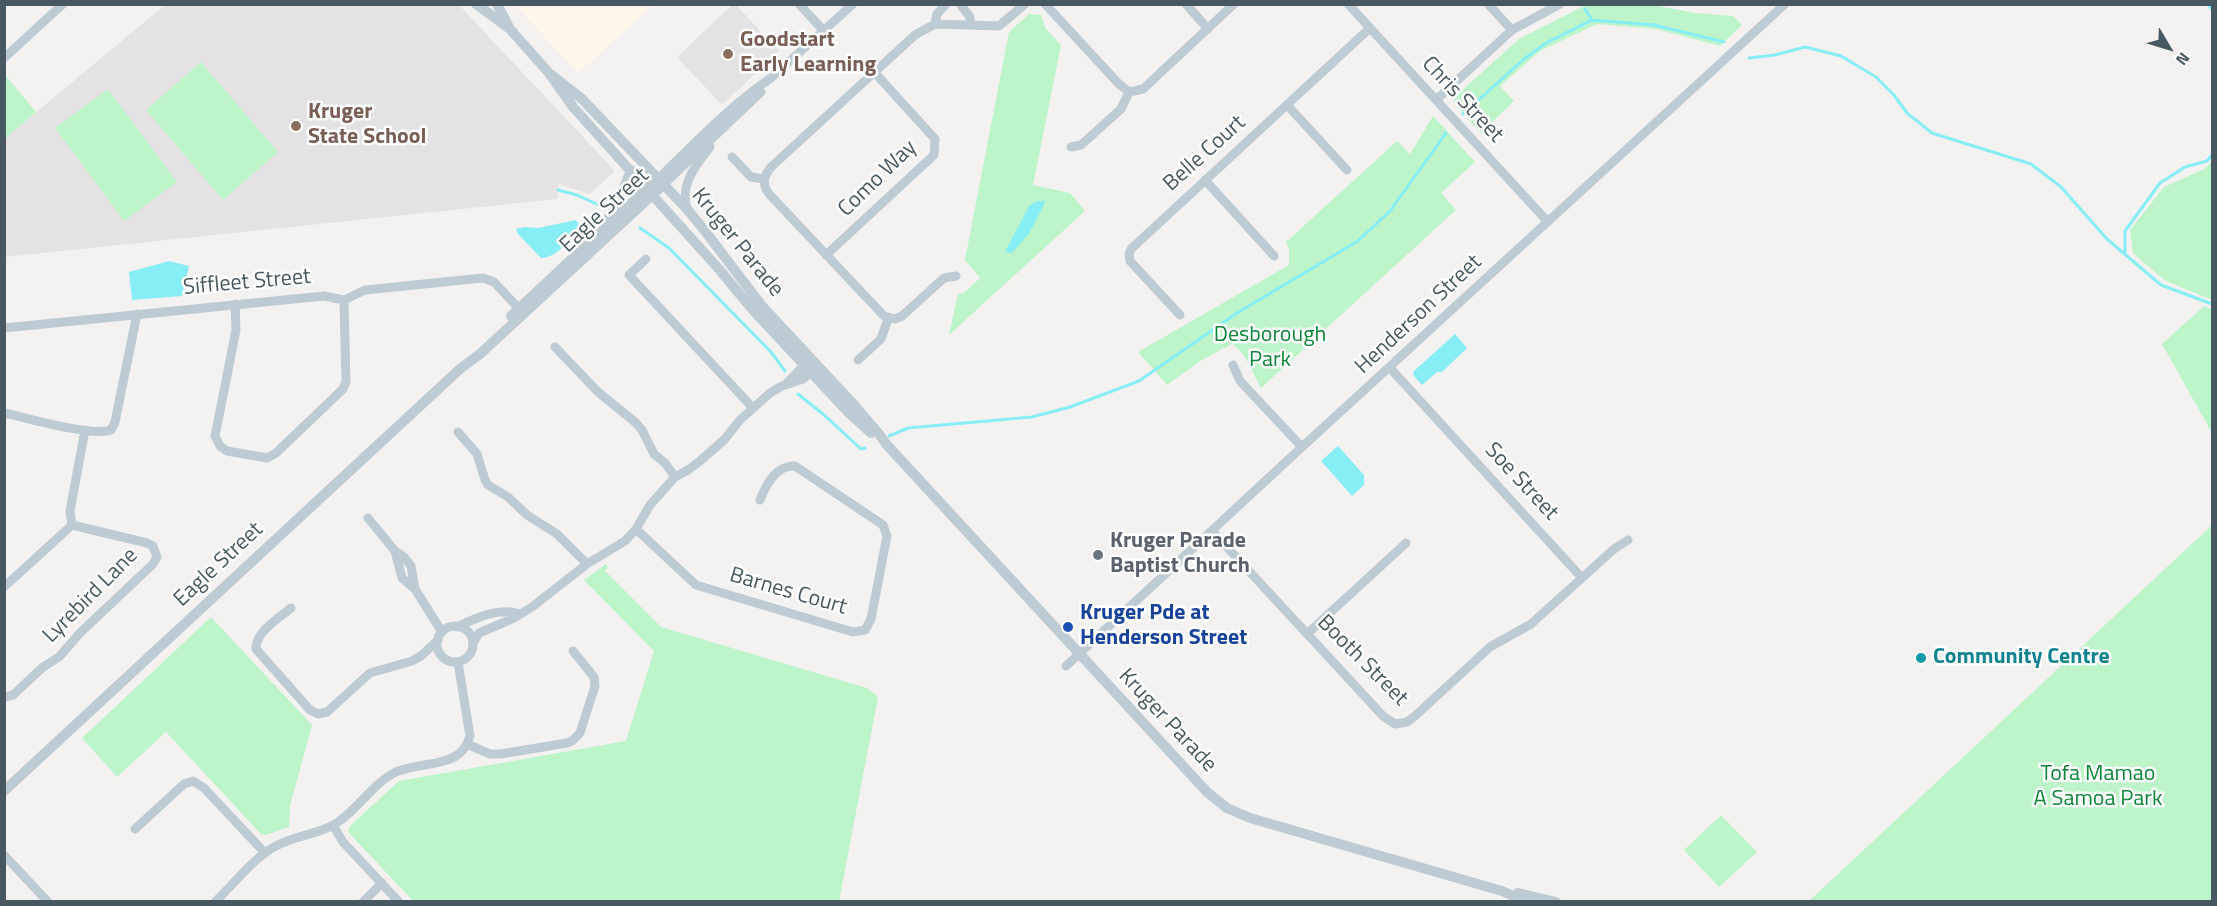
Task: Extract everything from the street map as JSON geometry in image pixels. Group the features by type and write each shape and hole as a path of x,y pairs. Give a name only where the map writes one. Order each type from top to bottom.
{"street":[{"path":"4,58 63,4"},
{"name":"Kruger Parade","path":"497,4 510,29"},
{"path":"799,4 824,31"},
{"name":"Eagle Street","path":"660,182 741,102 853,4"},
{"path":"935,24 937,14 946,4"},
{"path":"960,4 970,17 970,25"},
{"path":"956,276 944,278 902,316 888,319 878,312 766,190 764,179 770,168 915,35 935,24 999,26 1025,4"},
{"path":"1046,4 1118,83 1129,92"},
{"path":"1186,4 1208,29"},
{"path":"1129,92 1143,89 1234,4"},
{"name":"Chris Street","path":"1348,4 1548,222"},
{"path":"1488,4 1512,30"},
{"path":"1436,100 1512,30 1560,4"},
{"name":"Henderson Street","path":"1066,666 1785,4"},
{"name":"Kruger Parade","path":"484,6 510,29 549,73 573,107 811,365 879,434 886,445 1207,792 1234,812 1502,891 1527,902"},
{"name":"Belle Court","path":"1180,315 1134,266 1129,254 1135,244 1370,28"},
{"name":"Kruger Parade","path":"549,73 582,99 687,209 811,365"},
{"name":"Como Way","path":"826,255 934,154 934,140 929,132 875,73"},
{"name":"Eagle Street","path":"4,791 650,191 724,129 764,90 771,78"},
{"path":"1071,147 1081,145 1121,109 1129,92"},
{"path":"1287,105 1347,170"},
{"path":"687,209 683,196 686,185 698,162 724,129"},
{"path":"732,158 751,177 764,179"},
{"path":"603,230 621,196 631,170"},
{"path":"1205,180 1274,256"},
{"name":"Eagle Street","path":"521,311 603,230 650,191"},
{"path":"646,259 629,275 753,408"},
{"name":"Siffleet Street","path":"4,328 324,296 344,300 365,290 483,278 494,282 521,311"},
{"path":"235,304 236,330 215,436 220,446 227,451 267,458 276,453 344,390 346,382 344,300"},
{"path":"4,413 85,430 104,432 111,430 115,422 137,314"},
{"path":"858,360 881,339 888,319"},
{"path":"555,347 598,392 635,422 642,430 654,454 665,463 675,477"},
{"path":"1233,364 1240,381 1302,447"},
{"path":"368,518 395,551 411,566 415,589 440,636 439,652 450,662 458,662 469,656 479,633 520,614 587,564 625,541 636,529 650,505 675,477 688,471 724,440 770,393 786,384 803,379 811,365"},
{"name":"Soe Street","path":"1390,368 1582,578"},
{"path":"4,587 72,525 70,511 85,430"},
{"path":"458,432 477,453 488,485 508,497 527,515 557,534 587,564"},
{"name":"Barnes Court","path":"636,529 696,585 853,632 865,630 871,619 887,536 885,529 795,466 784,467 777,473 765,486 760,500"},
{"name":"Lyrebird Lane","path":"4,697 13,695 44,667 59,657 80,633 158,557 153,546 147,543 72,525"},
{"name":"Booth Street","path":"1212,531 1389,721 1401,724 1415,716 1490,647 1538,619 1582,578"},
{"path":"1582,578 1614,549 1629,540"},
{"path":"1307,634 1406,543"},
{"path":"291,608 260,636 255,644 256,649 314,713 323,714 370,673 406,663 421,656 449,628 498,612 520,614"},
{"path":"457,627 468,632 473,643"},
{"path":"468,744 490,754 501,754 567,743 576,738 580,733 595,686 594,677 573,651"},
{"path":"421,656 444,658"},
{"path":"215,902 265,854 281,843 333,825 341,820 393,774 407,768 451,760 458,756 468,744 469,728 458,662"},
{"path":"135,829 184,784 193,781 204,788 265,854"},
{"path":"333,825 343,842 399,902"},
{"path":"4,855 48,902"},
{"path":"363,902 382,883"},
{"name":"Kruger Parade","path":"1502,891 1556,902"}],"shaded area":[{"name":"Goodstart Early Learning","path":"733,4 779,51 722,105 677,57"},
{"name":"Kruger State School","path":"165,5 459,5 615,171 589,194 559,184 557,199 5,257 4,139"},
{"path":"515,5 653,5 578,73"}],"green space":[{"path":"1586,5 1653,5 1695,13 1733,16 1742,25 1720,46 1656,29 1597,24 1540,51 1500,86 1514,101 1481,133 1456,106 1454,101 1457,95 1519,39"},
{"path":"1029,14 1041,15 1046,29 1061,45 1033,185 1070,193 1085,211 949,335 958,294 964,293 980,278 965,260 1009,32"},
{"path":"201,62 278,152 223,200 146,110"},
{"path":"7,77 36,112 5,139 4,84"},
{"path":"108,89 177,182 124,221 55,128"},
{"name":"Desborough Park","path":"1433,116 1475,162 1441,193 1456,210 1261,388 1246,358 1232,344 1202,360 1167,385 1138,352 1289,265 1289,249 1286,242 1397,141 1410,154"},
{"path":"2212,160 2212,300 2164,280 2133,253 2130,230 2164,187 2206,168"},
{"path":"2204,306 2212,309 2212,433 2162,344"},
{"name":"Tofa Mamao A Samoa Park","path":"2212,525 2212,901 1809,901"},
{"path":"606,564 608,568 605,571 661,627 867,688 878,697 839,901 413,901 350,834 348,830 351,825 399,781 626,741 654,651 584,580"},
{"path":"211,617 312,725 290,806 289,827 266,835 261,834 166,732 117,777 82,738"},
{"path":"1721,815 1757,852 1719,887 1684,850"}],"water":[{"path":"1037,201 1045,203 1030,232 1012,253 1005,252 1029,206"},
{"path":"576,220 579,225 568,241 553,255 541,258 516,229 538,228"},
{"path":"169,261 189,266 182,296 132,300 129,272"},
{"path":"1455,334 1467,348 1442,372 1437,372 1422,385 1413,372"},
{"path":"1338,446 1364,475 1364,485 1352,496 1321,461"}],"waterway":[{"path":"2207,4 2212,9"},
{"path":"1585,9 1592,20"},
{"path":"1463,114 1524,59 1546,43 1592,20 1654,25 1724,42"},
{"path":"1749,58 1775,55 1805,47 1841,56 1876,77 1894,95 1907,113 1932,133 2031,164 2061,187 2107,239 2161,285 2212,304"},
{"path":"889,436 908,428 1032,417 1070,407 1139,381 1237,313 1358,241 1390,211 1446,133"},
{"path":"2125,253 2125,231 2160,183 2185,167 2207,161 2212,155"},
{"path":"558,190 577,195 605,208"},
{"path":"640,228 669,248 771,352 785,371"},
{"path":"798,394 861,449 865,448"}],"place":[{"name":"Goodstart Early Learning","path":"728,54"},
{"name":"Kruger State School","path":"296,126"},
{"name":"Kruger Parade Baptist Church","path":"1098,555"},
{"name":"Kruger Pde at Henderson Street","path":"1068,627"},
{"name":"Community Centre","path":"1921,658"}]}
